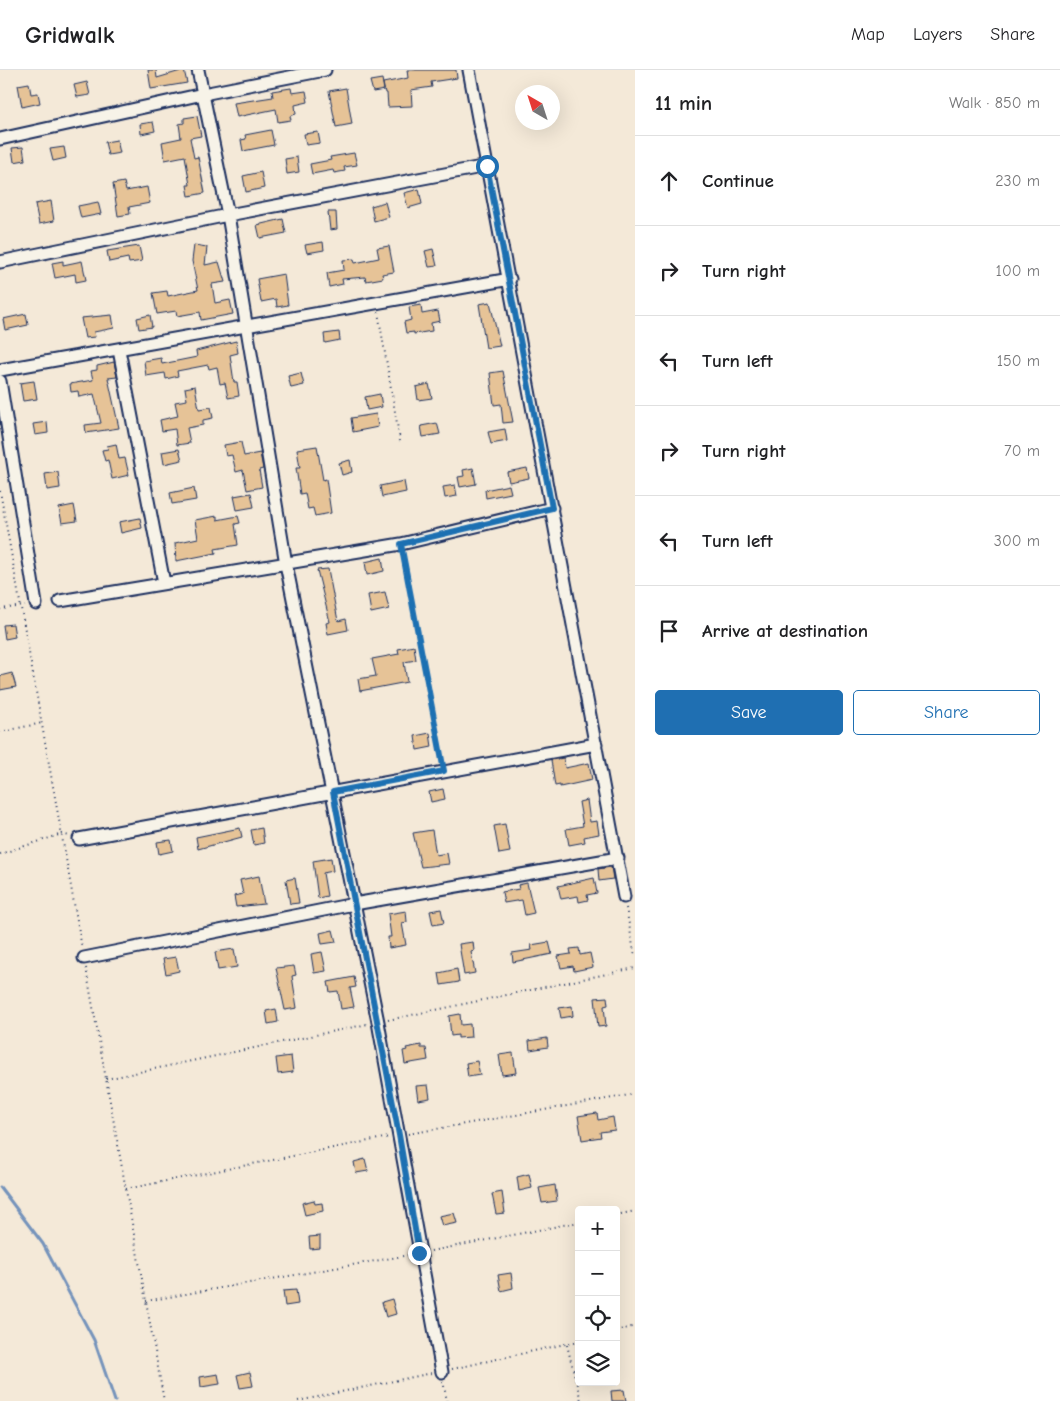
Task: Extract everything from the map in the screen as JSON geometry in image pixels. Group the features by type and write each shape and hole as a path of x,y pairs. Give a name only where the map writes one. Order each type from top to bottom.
{"street":[{"path":"198,70 228,215 286,564 333,792 399,1135 442,1372"},
{"path":"0,139 202,94 325,70"},
{"path":"469,70 510,279 624,898"},
{"path":"0,262 228,215 487,166"},
{"path":"0,370 510,279"},
{"path":"119,350 164,584"},
{"path":"0,381 36,604"},
{"path":"60,601 401,544 552,508"},
{"path":"79,838 596,744"},
{"path":"84,958 354,904 618,858"}],"path":[{"path":"376,302 400,441"},
{"path":"0,491 164,1401"},
{"path":"401,544 444,771"},
{"path":"0,732 42,723"},
{"path":"0,854 62,834 79,838"},
{"path":"624,898 635,957"},
{"path":"126,1189 399,1135 635,1094"},
{"path":"620,1214 635,1211"},
{"path":"146,1301 419,1253 575,1223"},
{"path":"620,1330 635,1326"},
{"path":"566,1344 581,1401"},
{"path":"442,1372 447,1401"}],"building":[{"path":"148,70 156,70 157,78 184,70 187,83 151,89"},
{"path":"407,70 456,70 457,78 431,82 432,87 411,90 412,106 388,107 387,93 385,93 383,83 408,78"},
{"path":"382,79 384,90 373,92 370,81"},
{"path":"87,82 90,95 77,97 74,85"},
{"path":"29,83 31,94 38,93 40,103 22,107 18,85"},
{"path":"291,88 292,93 306,91 308,102 295,105 296,114 290,116 291,120 278,122 276,109 237,117 234,103 273,97 272,91"},
{"path":"346,88 352,124 336,127 329,91"},
{"path":"197,116 201,136 190,138 194,158 198,157 205,193 189,196 187,185 190,185 185,156 165,160 162,142 181,138 179,124 184,123 184,118"},
{"path":"153,122 155,131 141,134 140,124"},
{"path":"271,130 274,145 243,151 241,140 246,139 245,135"},
{"path":"318,132 320,143 306,145 304,134"},
{"path":"117,140 120,153 108,155 105,142"},
{"path":"23,147 25,160 14,162 12,148"},
{"path":"64,147 66,158 53,161 50,149"},
{"path":"354,153 357,165 344,167 345,171 334,173 333,170 312,174 310,164 331,160 330,157"},
{"path":"297,157 299,172 287,174 285,159"},
{"path":"261,172 264,188 246,192 243,176"},
{"path":"124,182 126,191 147,187 150,203 129,207 130,214 118,216 113,184"},
{"path":"419,189 422,204 408,208 404,193"},
{"path":"51,201 54,221 39,224 35,204"},
{"path":"98,202 101,214 81,218 78,206"},
{"path":"385,202 389,217 374,221 371,206"},
{"path":"328,212 336,212 337,229 330,230"},
{"path":"283,219 286,233 260,238 257,225"},
{"path":"323,242 324,250 307,253 305,245"},
{"path":"194,245 207,247 205,265 219,262 225,282 212,284 215,303 230,300 233,314 201,320 200,312 177,316 176,311 157,314 153,293 167,291 168,296 198,290 192,261"},
{"path":"139,246 142,261 129,263 128,258 109,262 107,251"},
{"path":"389,246 394,272 382,274 383,278 366,281 365,277 342,279 343,284 329,287 327,273 344,270 343,260 354,259 355,263 379,258 377,248"},
{"path":"433,249 437,266 429,267 425,251"},
{"path":"63,261 63,265 82,261 86,280 76,282 75,274 55,278 52,263"},
{"path":"284,274 288,305 277,307 276,299 261,302 257,279"},
{"path":"490,302 500,346 486,348 479,304"},
{"path":"421,305 422,314 438,311 440,321 431,323 432,331 414,334 414,332 406,333 404,322 411,320 409,307"},
{"path":"26,314 28,325 5,330 3,319"},
{"path":"112,315 114,328 94,332 95,337 85,338 81,318"},
{"path":"150,315 152,327 139,329 137,318"},
{"path":"339,332 340,340 325,343 324,334"},
{"path":"236,341 238,353 230,355 234,382 237,382 239,396 228,398 225,383 220,384 217,367 209,369 208,365 177,371 178,376 166,379 165,373 146,376 144,361 161,358 162,364 197,357 196,351"},
{"path":"114,362 117,377 108,378 119,428 86,433 85,425 101,423 94,394 79,397 78,391 71,392 70,384 93,380 91,371 97,370 97,366"},
{"path":"503,371 513,422 503,423 501,404 494,405 490,373"},
{"path":"301,373 304,385 291,388 288,376"},
{"path":"34,381 37,399 23,401 20,383"},
{"path":"429,384 432,398 418,400 416,387"},
{"path":"195,386 199,409 211,407 213,418 203,420 203,425 187,428 190,443 177,445 175,429 162,431 160,420 178,416 175,402 187,400 185,388"},
{"path":"380,394 382,407 367,410 365,397"},
{"path":"376,414 378,427 353,432 351,418"},
{"path":"47,422 48,433 35,435 33,424"},
{"path":"437,423 440,434 423,437 421,426"},
{"path":"505,429 507,441 491,444 488,432"},
{"path":"241,442 244,456 260,453 263,469 259,470 262,487 247,490 243,470 236,472 232,455 226,456 224,445"},
{"path":"116,444 119,459 125,458 129,475 112,479 108,460 105,461 102,450 108,449 107,446"},
{"path":"317,446 323,480 326,479 331,513 315,516 313,508 308,509 305,493 300,494 296,468 300,468 297,449"},
{"path":"179,449 182,460 164,464 162,452"},
{"path":"350,460 352,472 342,475 339,463"},
{"path":"473,468 476,484 460,487 458,477 464,476 463,470"},
{"path":"527,468 529,478 509,482 507,472"},
{"path":"58,472 60,488 47,490 45,474"},
{"path":"404,481 406,492 382,497 380,486"},
{"path":"455,485 457,496 445,498 443,487"},
{"path":"509,485 511,493 486,498 485,490"},
{"path":"194,488 196,500 172,504 170,493"},
{"path":"251,493 254,507 237,510 234,496"},
{"path":"74,505 77,521 62,523 59,508"},
{"path":"217,516 217,520 238,516 240,523 235,524 238,545 215,549 216,553 176,561 175,543 198,538 195,520"},
{"path":"140,518 142,528 121,533 119,522"},
{"path":"382,558 384,571 367,575 365,562"},
{"path":"328,569 338,621 346,619 348,630 328,634 326,623 330,622 317,570"},
{"path":"385,592 389,609 371,613 368,595"},
{"path":"13,624 15,637 5,639 3,625"},
{"path":"414,646 416,660 404,662 407,682 360,691 358,679 376,676 372,659 399,654 398,649"},
{"path":"12,673 16,687 0,690 0,676"},
{"path":"430,733 432,747 417,750 415,736"},
{"path":"564,758 565,768 589,763 592,780 560,787 560,785 555,786 551,760"},
{"path":"443,789 445,799 431,802 429,792"},
{"path":"587,800 590,822 597,821 599,834 584,837 585,842 569,845 566,829 583,826 579,802"},
{"path":"505,824 510,852 499,854 494,826"},
{"path":"240,828 242,837 198,849 196,837"},
{"path":"262,828 264,843 254,845 251,830"},
{"path":"432,830 436,855 447,853 449,864 421,867 413,833"},
{"path":"171,840 173,851 159,854 157,842"},
{"path":"331,858 333,871 323,873 327,896 318,898 313,861"},
{"path":"611,867 613,879 599,881 598,869"},
{"path":"259,876 264,904 236,907 234,896 243,894 240,880"},
{"path":"295,878 299,903 290,904 286,880"},
{"path":"594,878 597,893 587,895 588,900 579,902 578,896 561,899 558,886"},
{"path":"527,883 534,913 525,915 522,900 504,903 502,892 519,889 518,885"},
{"path":"441,909 444,923 433,925 430,911"},
{"path":"406,911 407,922 402,923 406,945 389,948 388,937 391,937 388,914"},
{"path":"333,930 336,942 322,944 320,933"},
{"path":"473,942 474,951 471,952 475,973 464,975 459,944"},
{"path":"549,942 552,954 513,962 512,953 532,950 531,945"},
{"path":"579,948 580,955 590,953 593,967 574,971 573,966 561,968 558,956 571,954 570,949"},
{"path":"234,949 237,967 218,970 215,952"},
{"path":"322,952 326,971 314,973 311,954"},
{"path":"176,957 179,971 166,974 163,959"},
{"path":"294,966 296,975 292,976 297,1008 285,1010 276,968"},
{"path":"457,969 459,982 441,985 439,973"},
{"path":"354,977 356,987 350,988 354,1007 341,1009 338,991 330,992 328,982"},
{"path":"607,997 608,1005 604,1006 606,1026 598,1027 595,998"},
{"path":"572,1006 573,1016 561,1018 559,1008"},
{"path":"276,1009 278,1022 268,1024 266,1011"},
{"path":"460,1014 461,1025 470,1024 471,1037 458,1038 458,1035 451,1036 449,1016"},
{"path":"547,1038 548,1047 530,1050 529,1041"},
{"path":"421,1045 421,1048 426,1048 428,1060 405,1064 403,1051 407,1050 406,1048"},
{"path":"513,1053 516,1073 502,1075 499,1055"},
{"path":"291,1056 293,1072 278,1074 276,1058"},
{"path":"477,1061 480,1075 468,1077 466,1063"},
{"path":"428,1085 430,1098 418,1100 416,1086"},
{"path":"597,1113 598,1120 613,1117 615,1130 600,1132 601,1137 582,1140 578,1116"},
{"path":"365,1159 368,1171 356,1173 354,1162"},
{"path":"529,1174 532,1188 519,1191 517,1177"},
{"path":"555,1185 557,1201 542,1203 539,1188"},
{"path":"502,1192 505,1213 496,1214 492,1194"},
{"path":"314,1200 315,1204 322,1203 323,1211 305,1215 302,1203"},
{"path":"454,1213 457,1223 442,1226 439,1216"},
{"path":"320,1236 320,1248 310,1249 309,1237"},
{"path":"511,1273 513,1288 501,1291 498,1275"},
{"path":"296,1290 298,1304 285,1306 283,1291"},
{"path":"392,1299 396,1314 386,1317 382,1302"},
{"path":"250,1372 253,1386 240,1388 237,1375"},
{"path":"218,1374 220,1384 201,1387 200,1377"},
{"path":"624,1390 626,1401 612,1401 611,1391"}],"waterway":[{"path":"0,1187 43,1244 94,1340 115,1401"}],"route":[{"path":"419,1253 378,1022 333,792 444,771 401,544 552,508 487,166"}]}
